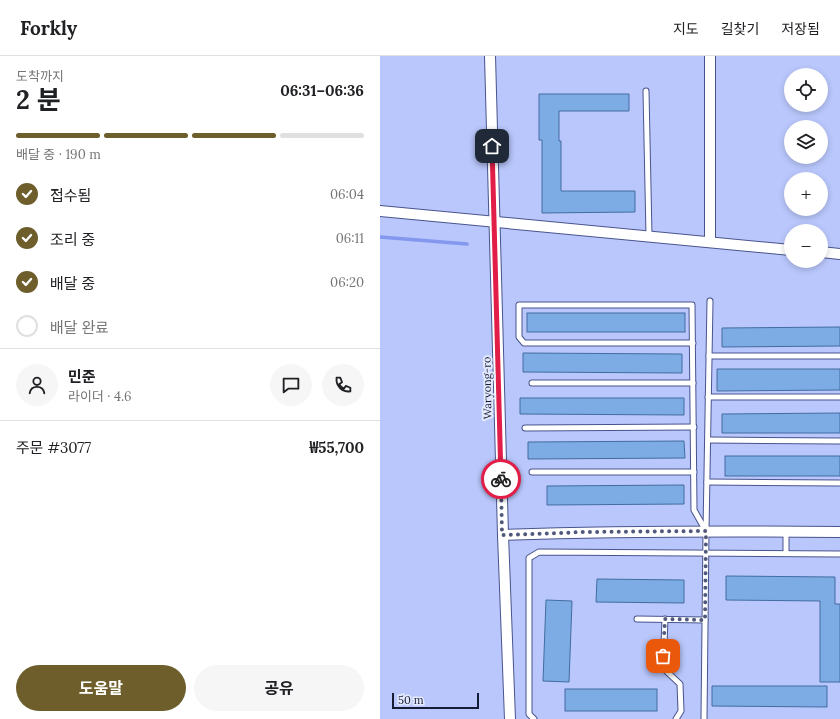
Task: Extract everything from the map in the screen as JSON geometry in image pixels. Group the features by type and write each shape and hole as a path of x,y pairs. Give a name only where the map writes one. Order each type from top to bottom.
{"street":[{"name":"Waryong-ro","path":"490,56 502,535 510,719"},
{"path":"710,56 710,242"},
{"path":"380,211 784,249"},
{"path":"828,253 840,254"},
{"path":"502,535 586,532 840,532"}],"lane":[{"path":"646,91 650,236"},
{"path":"704,719 705,554 710,301"},
{"path":"693,343 524,343 519,337 519,305 692,305 693,343 694,427 694,510 706,531"},
{"path":"709,356 840,356"},
{"path":"532,383 693,383"},
{"path":"708,397 840,397"},
{"path":"526,428 694,427"},
{"path":"708,440 840,441"},
{"path":"532,472 694,472"},
{"path":"707,482 840,483"},
{"path":"786,532 786,553"},
{"path":"534,719 529,714 529,558 539,552 840,554"},
{"path":"637,618 705,620"},
{"path":"665,619 663,668 680,684 681,711 676,719"}],"building":[{"path":"539,94 629,94 629,111 559,111 559,141 561,141 561,191 635,191 635,212 542,213 542,140 539,140"},
{"path":"527,313 685,313 685,332 527,332"},
{"path":"840,327 840,346 722,347 722,328"},
{"path":"523,353 682,354 682,373 523,372"},
{"path":"717,369 840,369 840,390 717,391"},
{"path":"520,398 684,398 684,415 520,414"},
{"path":"840,413 840,433 722,433 722,414"},
{"path":"684,441 685,458 528,459 528,442"},
{"path":"725,456 840,456 840,476 725,476"},
{"path":"684,485 684,504 547,505 547,486"},
{"path":"726,576 835,577 835,604 840,604 840,682 820,682 820,601 726,600"},
{"path":"597,579 684,580 684,603 596,602"},
{"path":"546,600 572,601 569,682 543,681"},
{"path":"712,686 827,686 827,707 712,706"},
{"path":"565,689 657,689 657,711 565,711"}],"waterway":[{"path":"380,237 467,244"}],"way so far":[{"path":"501,479 502,535 586,532 706,531 705,620 665,619 663,656"}],"route":[{"path":"492,146 501,479"}]}
